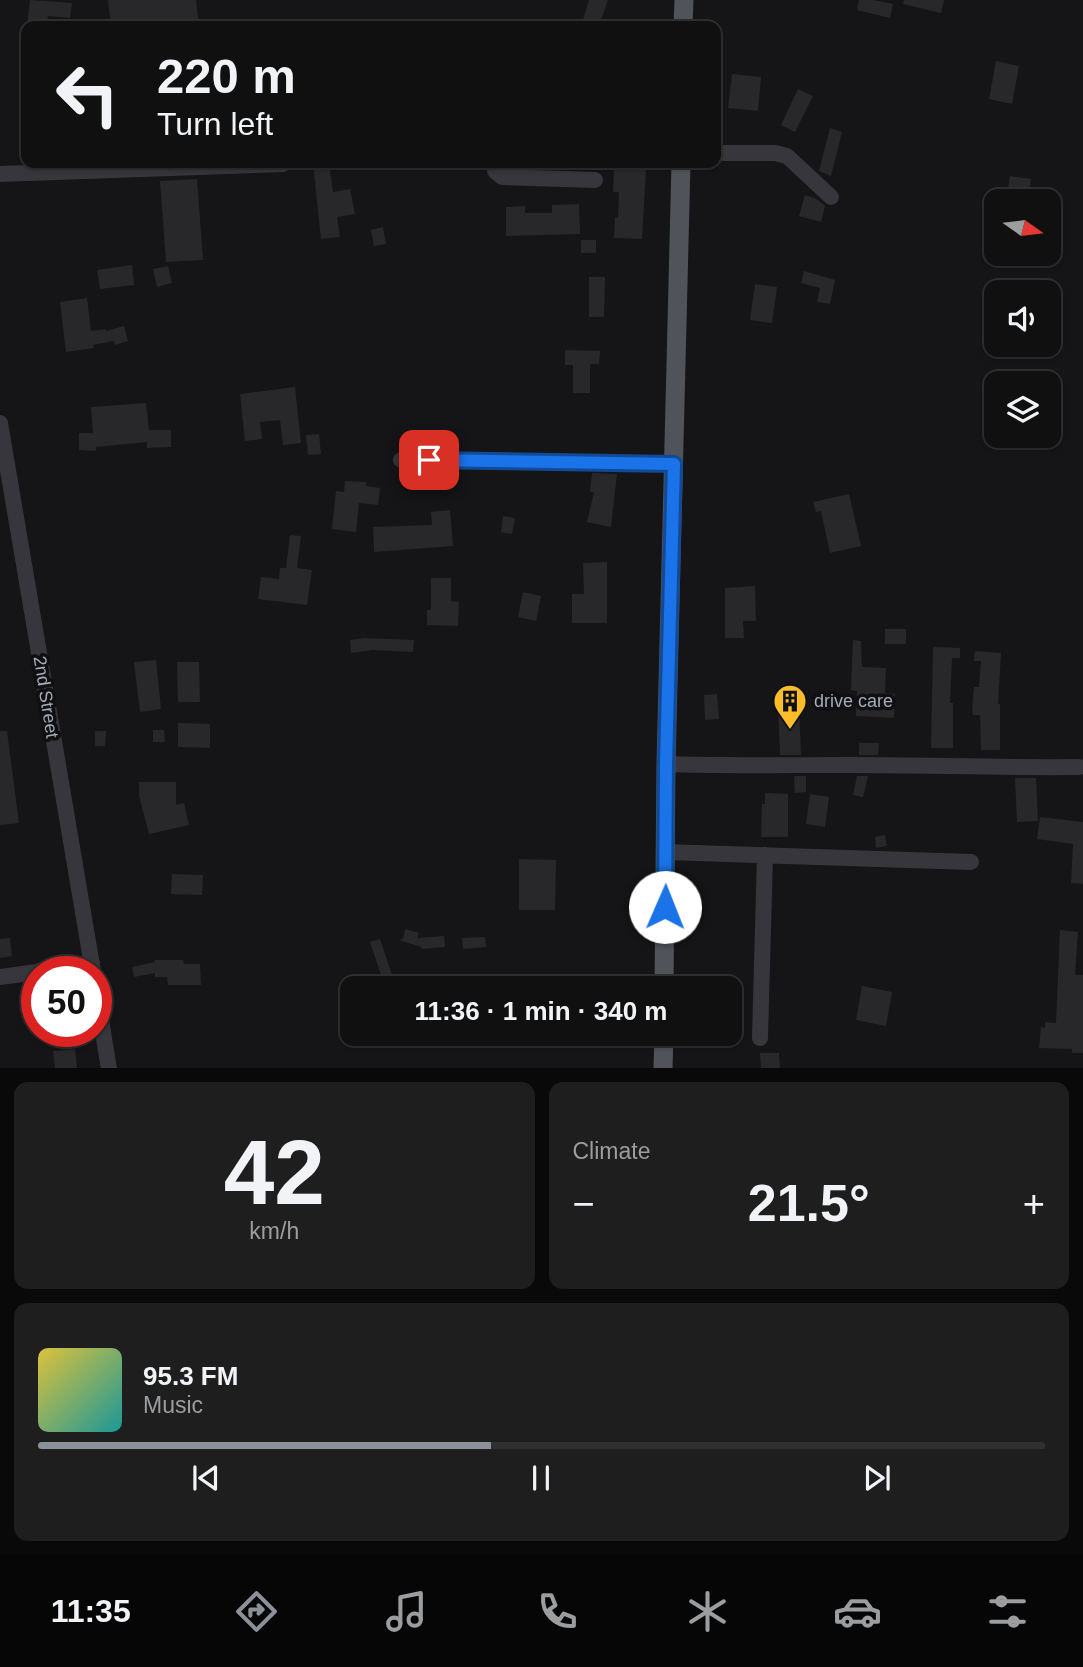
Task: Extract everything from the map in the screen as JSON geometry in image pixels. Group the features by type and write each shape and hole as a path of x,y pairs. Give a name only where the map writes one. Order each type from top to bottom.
{"main road":[{"path":"683,21 684,0"},
{"path":"664,976 666,764 681,168"},
{"path":"663,1068 664,1046"}],"street":[{"path":"721,153 775,153 787,156 831,197"},
{"path":"0,174 170,168"},
{"path":"495,168 502,177 595,180"},
{"name":"2nd Street","path":"0,423 91,956"},
{"path":"401,460 674,464"},
{"path":"666,764 993,769 1079,767"},
{"path":"666,852 971,862"},
{"path":"760,1038 765,855"},
{"path":"0,977 21,974"},
{"path":"105,1047 109,1068"}],"building":[{"path":"30,0 72,3 70,18 48,16 47,21 27,21"},
{"path":"108,0 196,0 198,21 110,21"},
{"path":"589,0 608,0 601,21 583,21"},
{"path":"859,0 893,4 890,18 857,10"},
{"path":"904,0 944,0 941,13 903,4"},
{"path":"996,61 1019,66 1012,104 989,99"},
{"path":"732,74 761,77 758,111 728,108"},
{"path":"798,89 813,96 795,132 781,125"},
{"path":"830,128 842,132 831,176 819,171"},
{"path":"314,168 330,168 333,192 350,189 355,214 337,217 340,237 321,239"},
{"path":"614,168 646,169 642,239 614,238 619,192 613,192"},
{"path":"1010,176 1031,179 1030,189 1008,189"},
{"path":"197,179 203,260 166,262 160,181"},
{"path":"805,195 817,199 825,206 821,222 799,216"},
{"path":"579,204 580,234 506,236 506,207 525,206 525,213 552,213 552,205"},
{"path":"383,227 386,244 374,246 371,230"},
{"path":"581,240 596,240 596,253 581,253"},
{"path":"132,265 134,285 100,289 97,270"},
{"path":"168,266 172,283 157,287 153,269"},
{"path":"804,271 835,280 830,304 817,302 820,288 801,283"},
{"path":"589,277 605,277 604,317 589,317"},
{"path":"755,284 777,287 772,323 750,320"},
{"path":"87,298 91,331 106,331 124,326 128,341 115,345 114,341 93,345 94,348 66,352 60,302"},
{"path":"565,350 600,351 599,364 590,364 590,393 573,393 573,365 565,365"},
{"path":"295,387 301,443 283,445 280,420 260,422 262,439 245,441 240,394"},
{"path":"146,403 149,430 171,430 171,447 147,448 147,442 96,447 96,451 79,450 79,433 93,433 91,407"},
{"path":"319,434 321,454 308,455 306,435"},
{"path":"592,473 617,474 611,527 587,522 594,492 590,492"},
{"path":"345,481 366,482 366,486 380,488 378,505 359,503 356,532 332,529 336,491 344,492"},
{"path":"849,494 861,546 830,553 821,511 816,512 813,502"},
{"path":"450,510 453,546 374,552 373,527 432,525 431,512"},
{"path":"503,516 515,518 512,534 501,532"},
{"path":"290,535 301,536 297,568 312,570 307,605 258,599 261,577 279,579 280,568 286,568"},
{"path":"607,562 607,623 572,623 572,594 584,594 583,563"},
{"path":"431,578 451,578 451,601 459,602 458,626 427,625 427,610 431,610"},
{"path":"755,586 756,621 743,621 744,638 725,638 725,588"},
{"path":"523,592 541,596 536,621 518,617"},
{"path":"885,629 906,629 906,644 885,644"},
{"path":"350,640 414,640 413,652 373,650 351,653"},
{"path":"853,640 861,641 862,667 886,668 885,693 895,694 894,718 856,716 857,691 851,690"},
{"path":"933,647 960,648 960,658 952,658 950,703 953,703 953,748 931,748"},
{"path":"975,651 1001,653 998,704 1000,750 981,750 980,715 973,715 972,710 974,687 979,687 981,661 974,661"},
{"path":"156,660 161,709 140,712 134,662"},
{"path":"177,662 199,662 200,702 178,702"},
{"path":"717,694 719,719 705,720 704,695"},
{"name":"drive care","path":"778,707 799,707 801,755 780,755"},
{"path":"178,723 210,724 210,748 178,747"},
{"path":"153,730 164,730 165,742 153,742"},
{"path":"0,731 7,731 19,823 0,825"},
{"path":"95,731 106,731 105,746 95,746"},
{"path":"859,743 879,743 878,755 859,755"},
{"path":"794,776 806,776 806,792 795,793"},
{"path":"857,776 868,776 863,797 853,795"},
{"path":"1015,778 1036,778 1038,821 1017,822"},
{"path":"139,782 176,782 176,805 184,803 189,825 149,834 139,796"},
{"path":"765,793 788,794 788,837 761,837"},
{"path":"810,794 829,797 825,827 806,824"},
{"path":"1040,817 1083,822 1083,884 1071,883 1073,844 1037,839"},
{"path":"885,835 887,846 876,848 875,837"},
{"path":"519,859 556,860 555,910 519,910"},
{"path":"172,874 203,875 202,895 171,894"},
{"path":"405,929 419,933 417,938 444,936 445,947 421,949 399,940 403,939"},
{"path":"1060,930 1078,932 1075,975 1083,975 1083,1053 1072,1053 1072,1049 1039,1048 1041,1027 1045,1028 1045,1022 1056,1023"},
{"path":"485,937 486,947 463,949 462,938"},
{"path":"10,938 12,956 0,958 0,939"},
{"path":"380,939 392,976 381,976 370,942"},
{"path":"155,960 183,960 184,964 200,964 201,985 168,985 167,977 155,977 155,973 134,977 132,967"},
{"path":"862,986 892,992 886,1026 856,1020"},
{"path":"75,1049 77,1068 55,1068 53,1051"},
{"path":"760,1053 779,1053 780,1068 761,1068"}],"place":[{"name":"drive care","path":"790,731"}],"route":[{"path":"429,460 674,464 665,907"}]}
